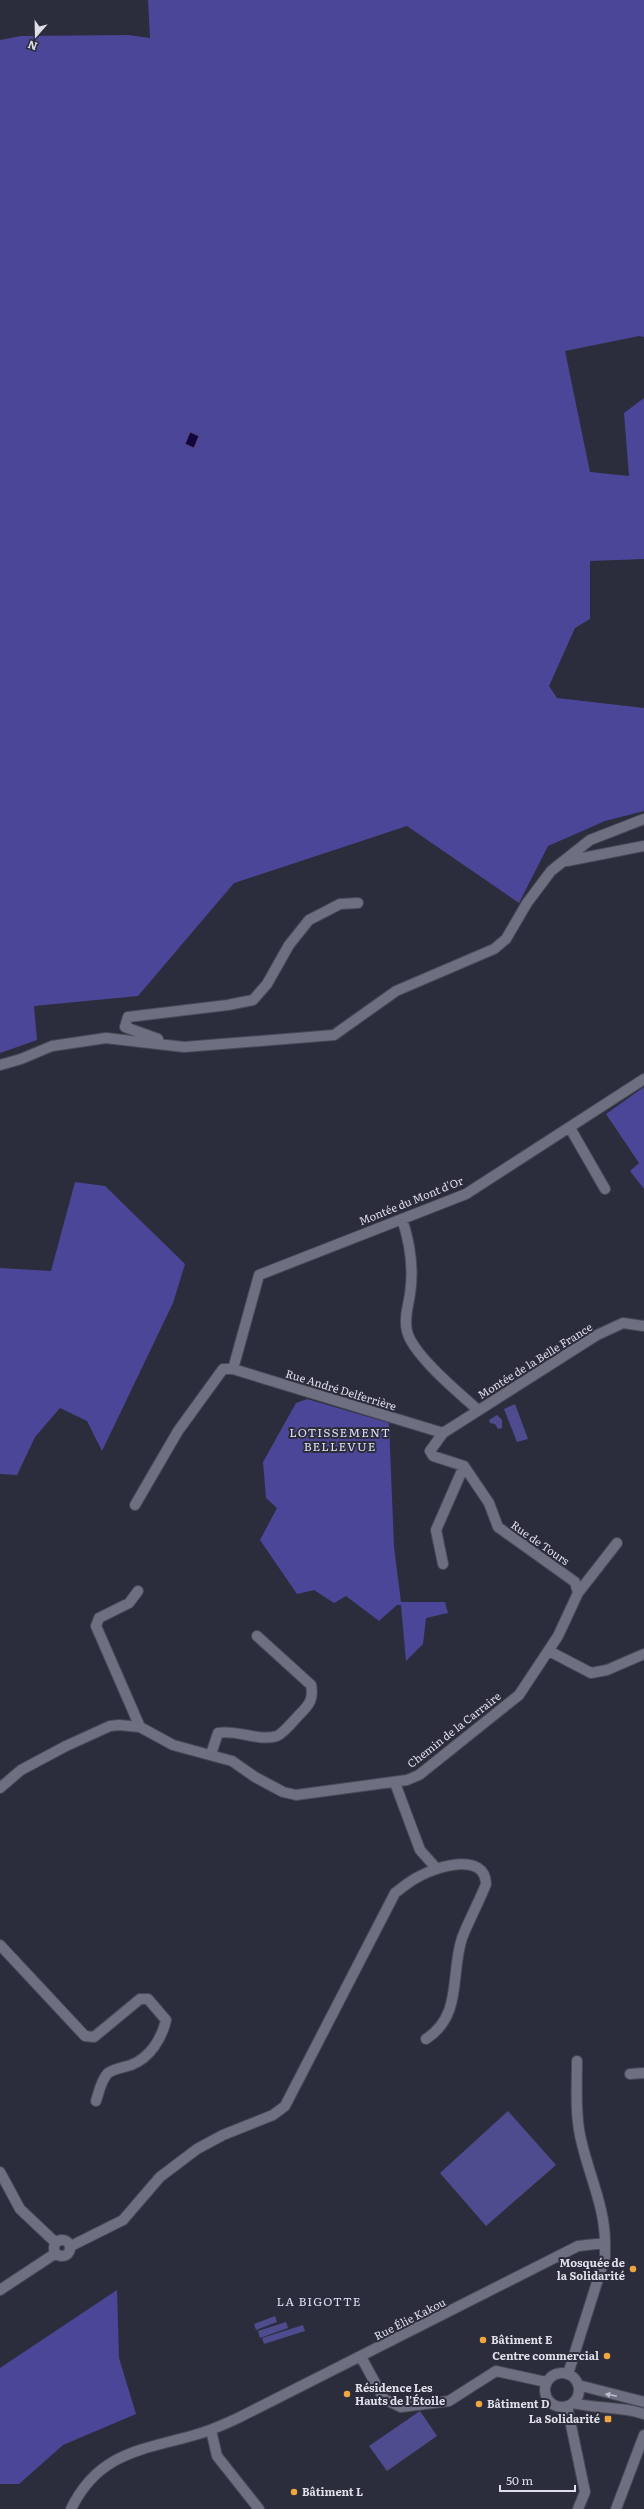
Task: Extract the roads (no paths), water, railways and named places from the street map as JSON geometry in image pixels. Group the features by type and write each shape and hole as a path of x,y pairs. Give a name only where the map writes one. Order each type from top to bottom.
{"street":[{"path":"0,1065 21,1059 52,1046 106,1038 184,1047 334,1035 396,991 494,949 506,939 527,903 552,871 590,840 644,819"},
{"path":"563,862 644,846"},
{"path":"198,1045 152,1038 125,1027 128,1017 228,1005 253,1000 267,984 289,945 309,920 340,904 358,903"},
{"name":"Montée du Mont d'Or","path":"233,1369 259,1275 466,1194 644,1079"},
{"path":"570,1128 605,1189"},
{"path":"402,1218 412,1255 410,1294 405,1316 407,1332 416,1350 478,1410"},
{"name":"Montée de la Belle France","path":"443,1433 597,1335 623,1323 644,1326"},
{"path":"135,1505 178,1431 218,1374 223,1369 233,1369"},
{"name":"Rue André Delferrière","path":"233,1369 443,1433"},
{"path":"443,1433 431,1447 430,1451 432,1456 464,1466 436,1530 443,1564"},
{"name":"Rue de Tours","path":"464,1466 489,1503 498,1528 575,1582 578,1593"},
{"path":"617,1543 578,1593 558,1636 548,1651 591,1673 607,1670 644,1654"},
{"path":"138,1591 129,1603 99,1618 96,1626 140,1727"},
{"path":"211,1754 218,1733 225,1731 264,1737 278,1736 309,1706 313,1695 311,1685 257,1636"},
{"name":"Chemin de la Carraire","path":"0,1788 21,1770 66,1746 110,1726 140,1727 173,1745 211,1754 232,1761 255,1777 283,1792 296,1794 362,1785 395,1783 419,1775 519,1695 548,1651"},
{"path":"395,1783 420,1850 437,1869"},
{"path":"56,2243 54,2247 56,2253 61,2256 67,2255 70,2246 123,2220 160,2177 197,2149 223,2134 272,2115 285,2106 395,1893 420,1876 437,1869 465,1864 481,1869 486,1877 486,1884 462,1939 452,2008 437,2032 426,2039"},
{"path":"0,1945 86,2036 94,2037 140,2000 148,1999 166,2020 163,2034 154,2047 134,2064 109,2072 101,2083 96,2101"},
{"path":"568,2374 605,2257 602,2214 580,2135 577,2116 577,2061"},
{"path":"630,2074 644,2073"},
{"path":"0,2172 20,2208 56,2243"},
{"path":"56,2243 64,2240 70,2246"},
{"name":"Rue Élie Kakou","path":"71,2509 91,2479 127,2453 211,2430 361,2357 578,2246 605,2243"},
{"path":"0,2290 56,2253"},
{"path":"361,2357 384,2399 401,2407 449,2401 496,2371 546,2382"},
{"path":"578,2509 585,2492 570,2405 578,2395 578,2386 576,2380 568,2374 556,2374 546,2382 545,2394 548,2400 559,2407 570,2405 634,2411 644,2414"},
{"path":"578,2386 644,2402"},
{"path":"211,2430 217,2456 259,2509"},
{"path":"616,2509 644,2435"}],"place":[{"name":"Mosquée de la Solidarité","path":"633,2269"},
{"name":"Bâtiment E","path":"483,2340"},
{"name":"Centre commercial","path":"607,2356"},
{"name":"Résidence Les Hauts de l'Étoile","path":"347,2394"},
{"name":"Bâtiment D","path":"479,2404"},
{"name":"La Solidarité","path":"608,2419"},
{"name":"Bâtiment L","path":"294,2492"}],"district":[{"name":"LOTISSEMENT BELLEVUE","path":"340,1440"},
{"name":"LA BIGOTTE","path":"319,2302"}]}
